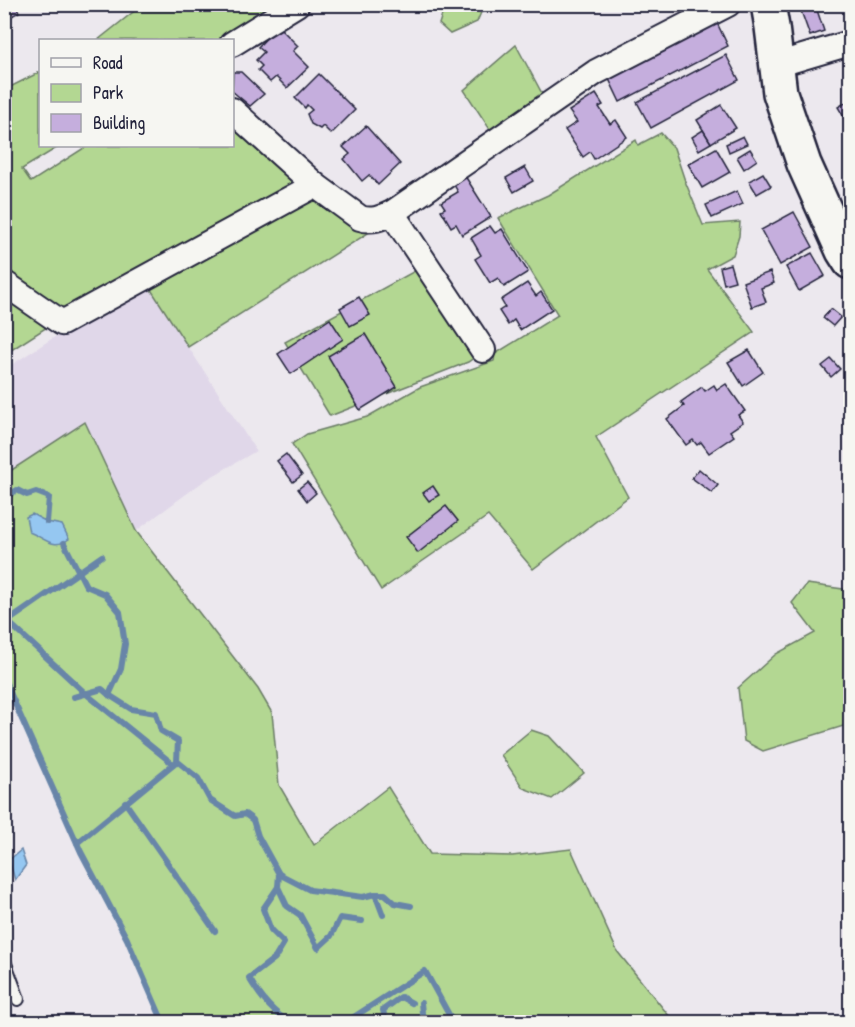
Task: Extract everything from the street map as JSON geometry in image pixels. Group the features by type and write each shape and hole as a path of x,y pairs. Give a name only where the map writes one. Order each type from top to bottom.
{"street":[{"path":"234,43 297,4"},
{"path":"234,112 315,184 360,218 378,219 392,213 596,72 728,4"},
{"path":"768,4 780,93 804,164 850,262"},
{"path":"776,65 850,43"},
{"path":"4,283 62,322 315,184"},
{"path":"392,213 483,350"}],"lane":[{"path":"4,961 18,999"}],"shaded area":[{"path":"148,285 256,451 204,481 136,531 85,422 5,475 5,369 67,329"}],"green space":[{"path":"142,5 292,5 234,40 99,39"},
{"path":"445,5 477,5 482,10 477,22 450,34 439,24"},
{"path":"516,45 545,99 491,131 464,90"},
{"path":"39,72 39,147 58,147 22,169 31,182 85,147 234,147 234,124 307,183 66,312 5,274 4,90"},
{"path":"661,133 674,148 703,225 740,222 739,236 733,255 707,269 754,332 596,437 628,497 533,569 488,516 381,590 292,444 307,434 367,417 420,387 494,361 495,354 558,315 498,218 548,195 636,140 638,145"},
{"path":"319,189 373,230 188,347 148,285"},
{"path":"422,267 475,357 468,362 330,416 285,342"},
{"path":"4,291 55,322 5,354 4,354"},
{"path":"85,422 136,531 258,689 272,713 279,785 314,845 388,787 430,854 512,856 571,849 617,951 674,1022 163,1022 127,939 81,852 5,679 4,475"},
{"path":"807,584 850,590 850,724 763,751 744,741 738,688 776,654 815,633 792,603"},
{"path":"531,730 549,736 584,773 552,799 523,788 501,755"}],"water":[{"path":"32,514 47,522 62,525 69,539 58,544 29,532 26,517"},
{"path":"21,850 26,865 15,880 9,860"}],"building":[{"path":"815,4 824,31 810,36 800,8"},
{"path":"16,5 19,12 12,16 8,9"},
{"path":"717,23 728,46 620,102 609,79"},
{"path":"278,26 298,46 293,51 309,67 287,88 276,77 270,82 258,70 262,66 256,60 264,52 258,47"},
{"path":"726,55 739,80 651,128 637,102"},
{"path":"234,72 241,72 264,94 250,106 234,93"},
{"path":"319,74 355,110 331,134 323,126 320,129 311,124 307,114 312,110 307,105 305,108 295,98"},
{"path":"596,94 603,105 599,107 610,124 616,120 627,137 594,159 590,152 583,157 565,130 577,122 569,111"},
{"path":"850,100 850,127 838,107"},
{"path":"721,105 736,128 711,143 697,120"},
{"path":"366,126 400,164 378,185 369,175 362,181 344,159 350,154 343,147"},
{"path":"703,130 711,143 699,150 692,137"},
{"path":"743,136 747,144 729,152 726,144"},
{"path":"716,148 730,172 702,188 688,164"},
{"path":"750,149 757,160 744,169 737,157"},
{"path":"525,167 533,181 514,192 506,178"},
{"path":"763,173 771,186 757,194 749,181"},
{"path":"465,176 491,217 462,235 456,224 451,227 441,210 445,208 441,202 458,192 453,183"},
{"path":"737,191 743,204 712,218 706,205"},
{"path":"794,212 813,247 780,265 761,230"},
{"path":"490,226 495,233 502,229 528,272 504,287 498,278 490,283 475,259 481,255 471,238"},
{"path":"812,253 825,276 799,291 786,267"},
{"path":"730,264 735,281 724,284 720,267"},
{"path":"770,272 774,283 761,288 766,302 752,307 743,282"},
{"path":"527,283 536,296 541,292 552,309 520,330 514,320 508,325 499,311 505,307 501,300"},
{"path":"359,297 370,315 350,326 340,308"},
{"path":"831,309 841,317 833,326 823,318"},
{"path":"330,319 343,339 291,374 278,354"},
{"path":"365,334 397,387 360,410 328,356"},
{"path":"749,350 763,372 743,386 728,362"},
{"path":"831,359 840,369 831,377 822,366"},
{"path":"726,384 745,411 738,415 743,422 730,431 734,436 709,453 701,442 697,445 693,440 686,445 667,419 684,406 681,402 702,387 705,391 714,385 717,390"},
{"path":"286,454 302,475 293,482 277,461"},
{"path":"699,469 718,485 712,493 692,478"},
{"path":"307,482 316,493 307,501 298,489"},
{"path":"433,486 439,495 429,501 423,493"},
{"path":"446,506 458,521 418,553 406,537"}],"waterway":[{"path":"4,498 17,490 27,495 36,492 49,497 47,522"},
{"path":"64,543 86,586 105,594 120,612 125,644 121,669 109,695 131,709 156,713 161,731 178,741 177,761 198,778 210,800 235,816 245,814 253,820 258,836 279,874 278,887 263,909 271,930 284,943 275,958 249,978 266,1003 290,1022"},
{"path":"4,624 102,556"},
{"path":"4,618 85,693 173,764"},
{"path":"4,679 81,852 127,939 163,1022"},
{"path":"74,697 102,689 109,695"},
{"path":"77,843 176,762"},
{"path":"125,802 215,931"},
{"path":"279,874 310,890 363,897 375,894 383,915"},
{"path":"278,887 287,906 300,915 318,948 331,936 340,918 362,921"},
{"path":"375,894 385,894 395,903 411,906"},
{"path":"346,1022 425,971 453,1022"},
{"path":"386,1022 383,1010 401,997 412,1003"},
{"path":"421,1003 423,1022"}]}
